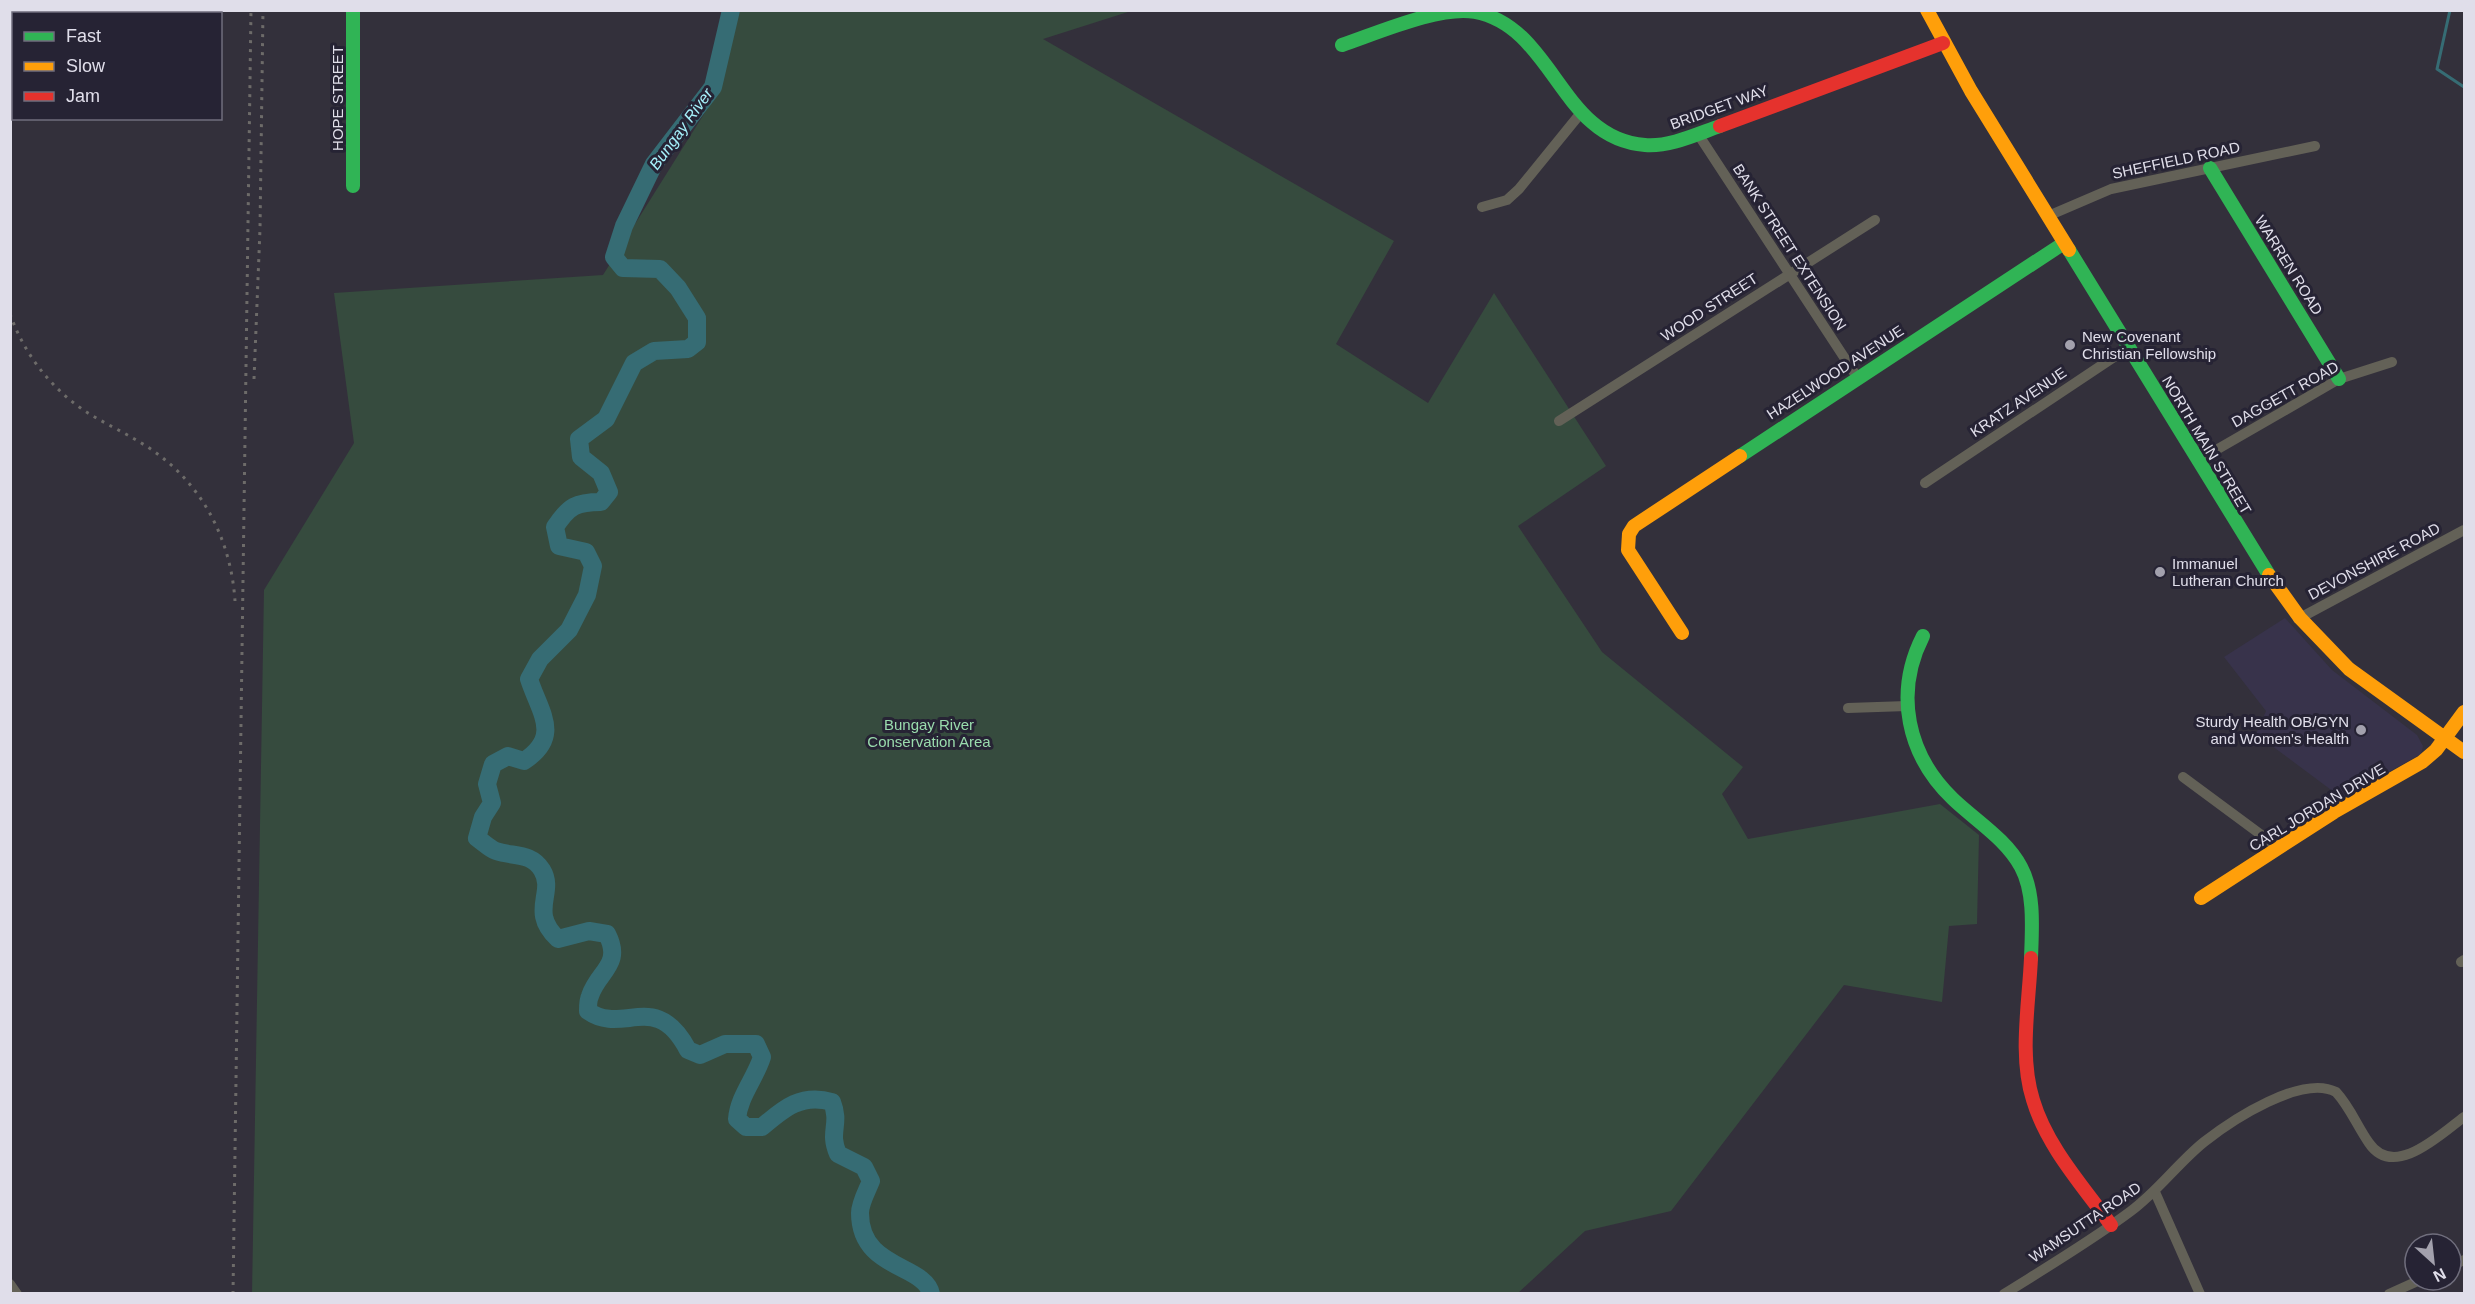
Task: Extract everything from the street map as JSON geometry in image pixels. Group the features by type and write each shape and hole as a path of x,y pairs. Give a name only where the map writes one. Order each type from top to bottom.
{"street":[{"name":"HOPE STREET","path":"353,10 353,186"},
{"name":"NORTH MAIN STREET","path":"1928,10 1943,43 2064,243 2197,461 2298,619 2330,652 2376,690 2464,752"},
{"name":"BRIDGET WAY","path":"1342,45 1456,11 1490,15 1511,25 1527,39 1580,114 1608,136 1626,143 1645,145 1670,142 1698,134 1943,43"},
{"path":"1482,207 1507,200 1519,189 1580,114"},
{"name":"BANK STREET EXTENSION","path":"1698,134 1857,377"},
{"name":"SHEFFIELD ROAD","path":"2048,216 2111,189 2314,146"},
{"name":"WARREN ROAD","path":"2210,168 2339,379"},
{"name":"WOOD STREET","path":"1559,421 1875,220"},
{"name":"HAZELWOOD AVENUE","path":"1682,633 1632,557 1627,542 1629,534 1639,522 2064,243"},
{"name":"KRATZ AVENUE","path":"1925,483 2129,347"},
{"name":"DAGGETT ROAD","path":"2197,461 2339,379 2392,362"},
{"name":"DEVONSHIRE ROAD","path":"2298,619 2464,530"},
{"path":"1923,636 1912,657 1907,706 1910,734 1923,766 1944,792 2012,852 2025,875 2030,904 2031,936 2026,1063 2032,1098 2050,1135 2111,1225"},
{"path":"1848,708 1907,706"},
{"name":"CARL JORDAN DRIVE","path":"2201,898 2334,812 2389,783 2422,762 2464,712"},
{"path":"2183,777 2279,848"},
{"name":"WAMSUTTA ROAD","path":"2004,1293 2024,1288 2155,1192 2206,1141 2242,1117 2303,1087 2327,1088 2336,1092 2344,1101 2370,1145 2386,1157 2409,1154 2464,1117"},
{"path":"2155,1192 2200,1293"},
{"path":"10,1284 17,1293"},
{"path":"2389,1293 2403,1287"}],"shaded area":[{"path":"2285,618 2332,670 2417,735 2423,746 2421,754 2342,798 2256,734 2266,711 2224,657"}],"green space":[{"name":"Bungay River Conservation Area","path":"731,11 1131,11 1043,39 1394,241 1336,344 1428,403 1494,293 1606,466 1518,526 1602,652 1743,767 1722,794 1748,839 1940,804 1979,835 1977,924 1949,926 1942,1002 1844,985 1671,1211 1585,1231 1518,1293 252,1294 264,590 354,443 334,293 603,275 709,106"}],"waterway":[{"name":"Bungay River","path":"731,10 713,87 654,164 624,226 614,257 623,268 660,269 678,288 697,318 697,342 688,349 654,351 634,363 606,419 579,439 581,457 601,473 609,492 601,502 579,504 569,510 555,527 559,546 586,552 593,566 587,595 569,630 540,659 529,679 545,723 542,742 536,752 524,761 508,756 493,764 487,784 492,803 483,817 477,838 494,850 521,856 538,864 545,878 543,911 545,920 558,939 589,931 607,934 611,945 611,961 594,987 589,999 588,1011 601,1017 614,1019 652,1017 664,1022 676,1032 688,1050 700,1055 725,1044 756,1044 762,1057 744,1095 737,1119 746,1127 762,1127 786,1108 802,1101 812,1099 832,1102 835,1117 834,1139 838,1154 864,1167 871,1181 860,1209 863,1232 870,1245 881,1256 917,1277 926,1284 931,1294"},
{"path":"2450,10 2437,69 2464,87"}],"railway":[{"path":"233,1294 251,10"},
{"path":"254,379 260,229 263,10"},
{"path":"10,314 31,357 51,382 88,413 152,450 170,464 200,497 211,516 228,557 235,601"}],"traffic: fast":[{"path":"353,10 353,186"},
{"path":"1342,45 1427,16 1461,11 1475,12 1502,22 1523,38 1575,104 1594,124 1617,138 1645,145 1664,144 1720,126"},
{"path":"2210,168 2339,379"},
{"path":"1740,456 2064,243"},
{"path":"2069,250 2269,575"},
{"path":"1923,636 1909,679 1910,722 1916,743 1937,782 1999,839 2021,867 2031,900 2031,958"}],"traffic: slow":[{"path":"1927,10 1971,91 2069,250"},
{"path":"1682,633 1628,550 1629,534 1634,526 1740,456"},
{"path":"2269,575 2300,618 2349,669 2464,752"},
{"path":"2201,898 2334,812 2422,762 2436,750 2464,712"}],"traffic: jam":[{"path":"1720,126 1943,43"},
{"path":"2031,958 2026,1066 2033,1100 2056,1150 2111,1225"}],"place":[{"name":"New Covenant Christian Fellowship","path":"2070,345"},
{"name":"Immanuel Lutheran Church","path":"2160,572"},
{"name":"Sturdy Health OB/GYN and Women's Health","path":"2361,730"}]}
